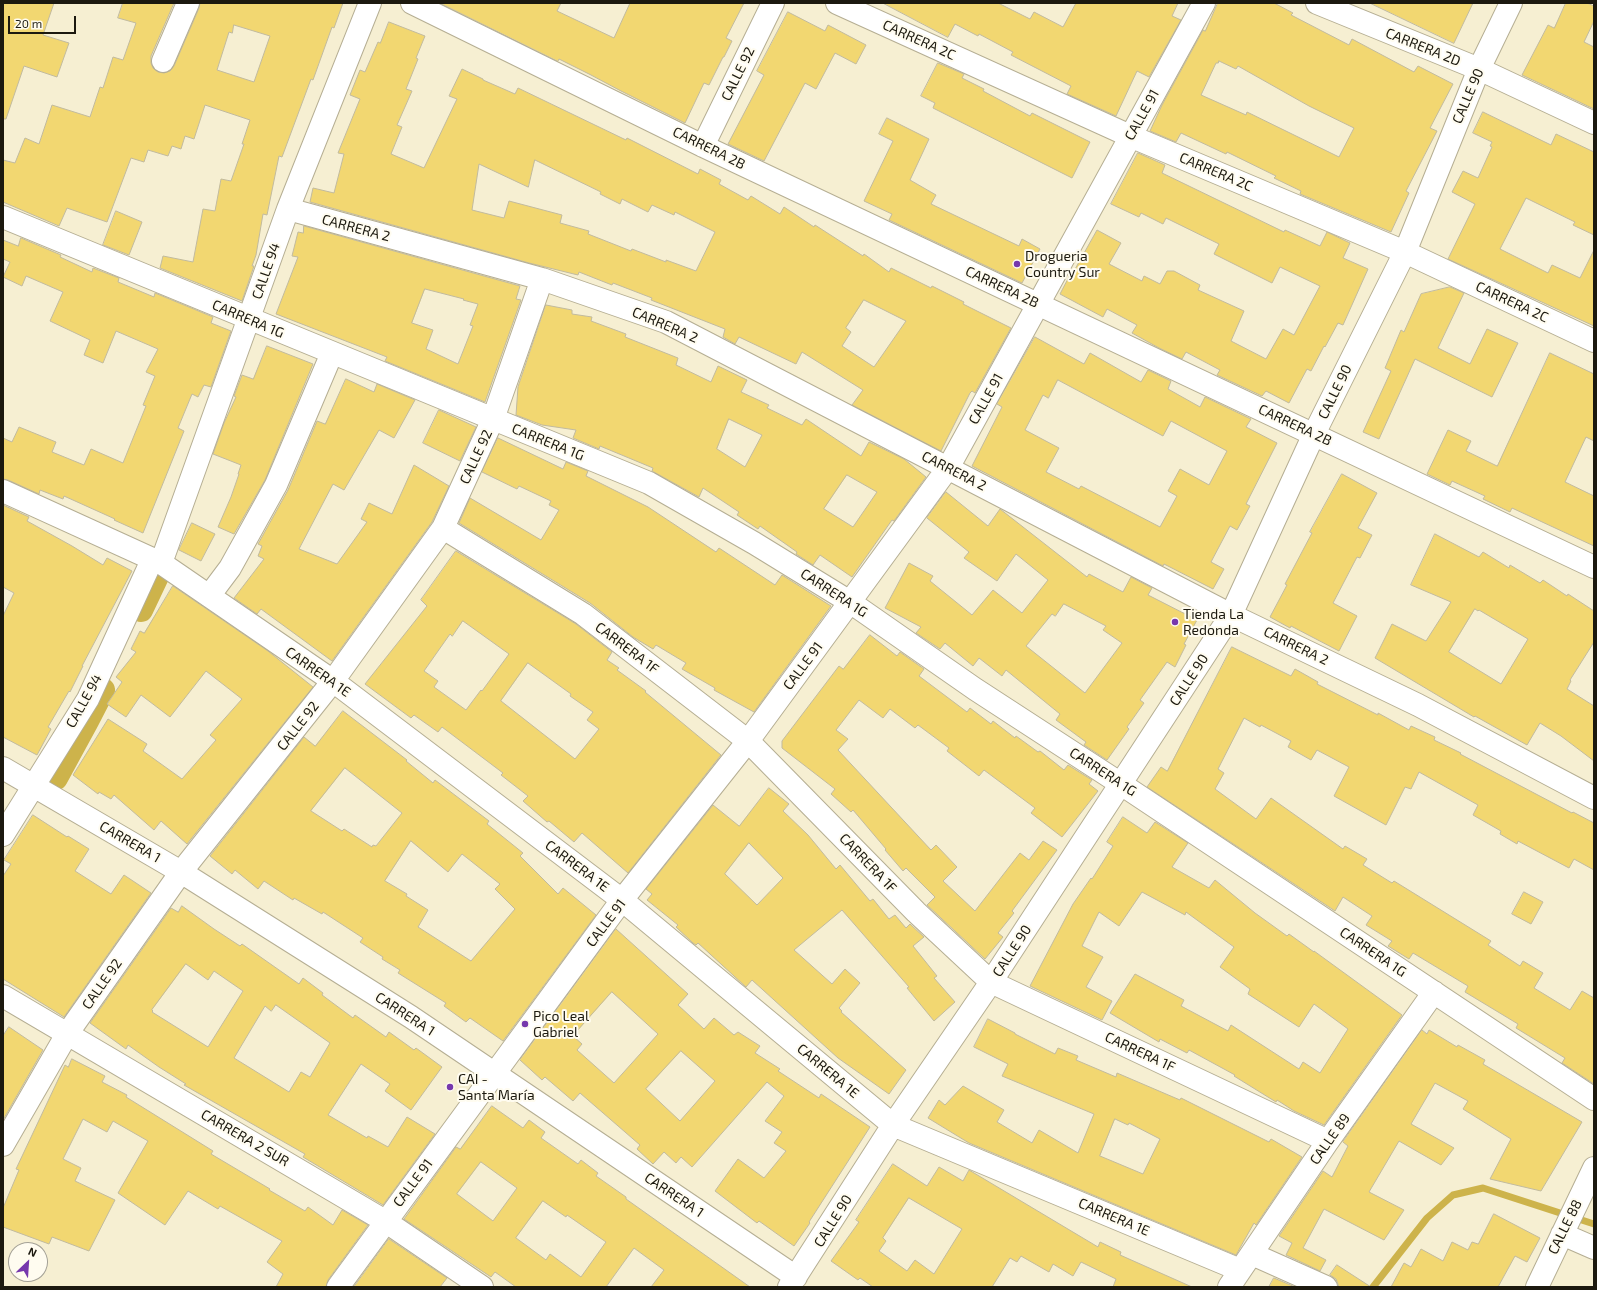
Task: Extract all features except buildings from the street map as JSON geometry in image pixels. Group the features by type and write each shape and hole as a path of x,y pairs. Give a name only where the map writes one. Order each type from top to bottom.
{"street":[{"path":"163,61 188,3"},
{"name":"CALLE 94","path":"3,835 88,699 157,561 249,319 288,209 370,3"},
{"name":"CARRERA 2B","path":"412,3 703,146 1594,567"},
{"name":"CALLE 92","path":"703,146 773,3"},
{"name":"CARRERA 2C","path":"837,3 1130,136 1405,252 1594,341"},
{"name":"CALLE 91","path":"338,1287 622,900 748,741 948,468 1204,3"},
{"name":"CARRERA 2D","path":"1317,3 1479,69 1594,123"},
{"name":"CALLE 90","path":"793,1282 893,1125 991,982 1122,784 1231,615 1314,434 1405,252 1479,69 1511,3"},
{"name":"CARRERA 2","path":"288,209 542,279 666,322 1231,615 1418,706 1594,798"},
{"name":"CARRERA 1G","path":"3,216 249,319 649,483 754,543 850,602 975,689 1122,784 1594,1099"},
{"name":"CALLE 92","path":"3,1145 67,1034 181,872 333,681 443,528 493,419 542,279"},
{"path":"209,596 230,568 276,485 332,353"},
{"name":"CARRERA 1E","path":"3,492 157,561 333,681 622,900 893,1125 1240,1270 1326,1287"},
{"name":"CARRERA 1F","path":"443,528 583,614 748,741 916,912 991,982 1328,1141"},
{"name":"CARRERA 1","path":"3,768 181,872 411,1017 793,1282"},
{"name":"CALLE 89","path":"1240,1270 1328,1141 1434,992"},
{"name":"CARRERA 2 SUR","path":"3,996 385,1221 482,1287"},
{"name":"CALLE 88","path":"1537,1287 1594,1168"},
{"path":"1567,1222 1594,1248"}],"waterway":[{"path":"141,610 159,572"},
{"path":"56,778 103,690"},
{"path":"1373,1287 1427,1218 1453,1195 1483,1188 1594,1224"}],"place":[{"name":"Drogueria Country Sur","path":"1017,264"},
{"name":"Tienda La Redonda","path":"1175,622"},
{"name":"Pico Leal Gabriel","path":"525,1024"},
{"name":"CAI - Santa María","path":"450,1087"}]}
